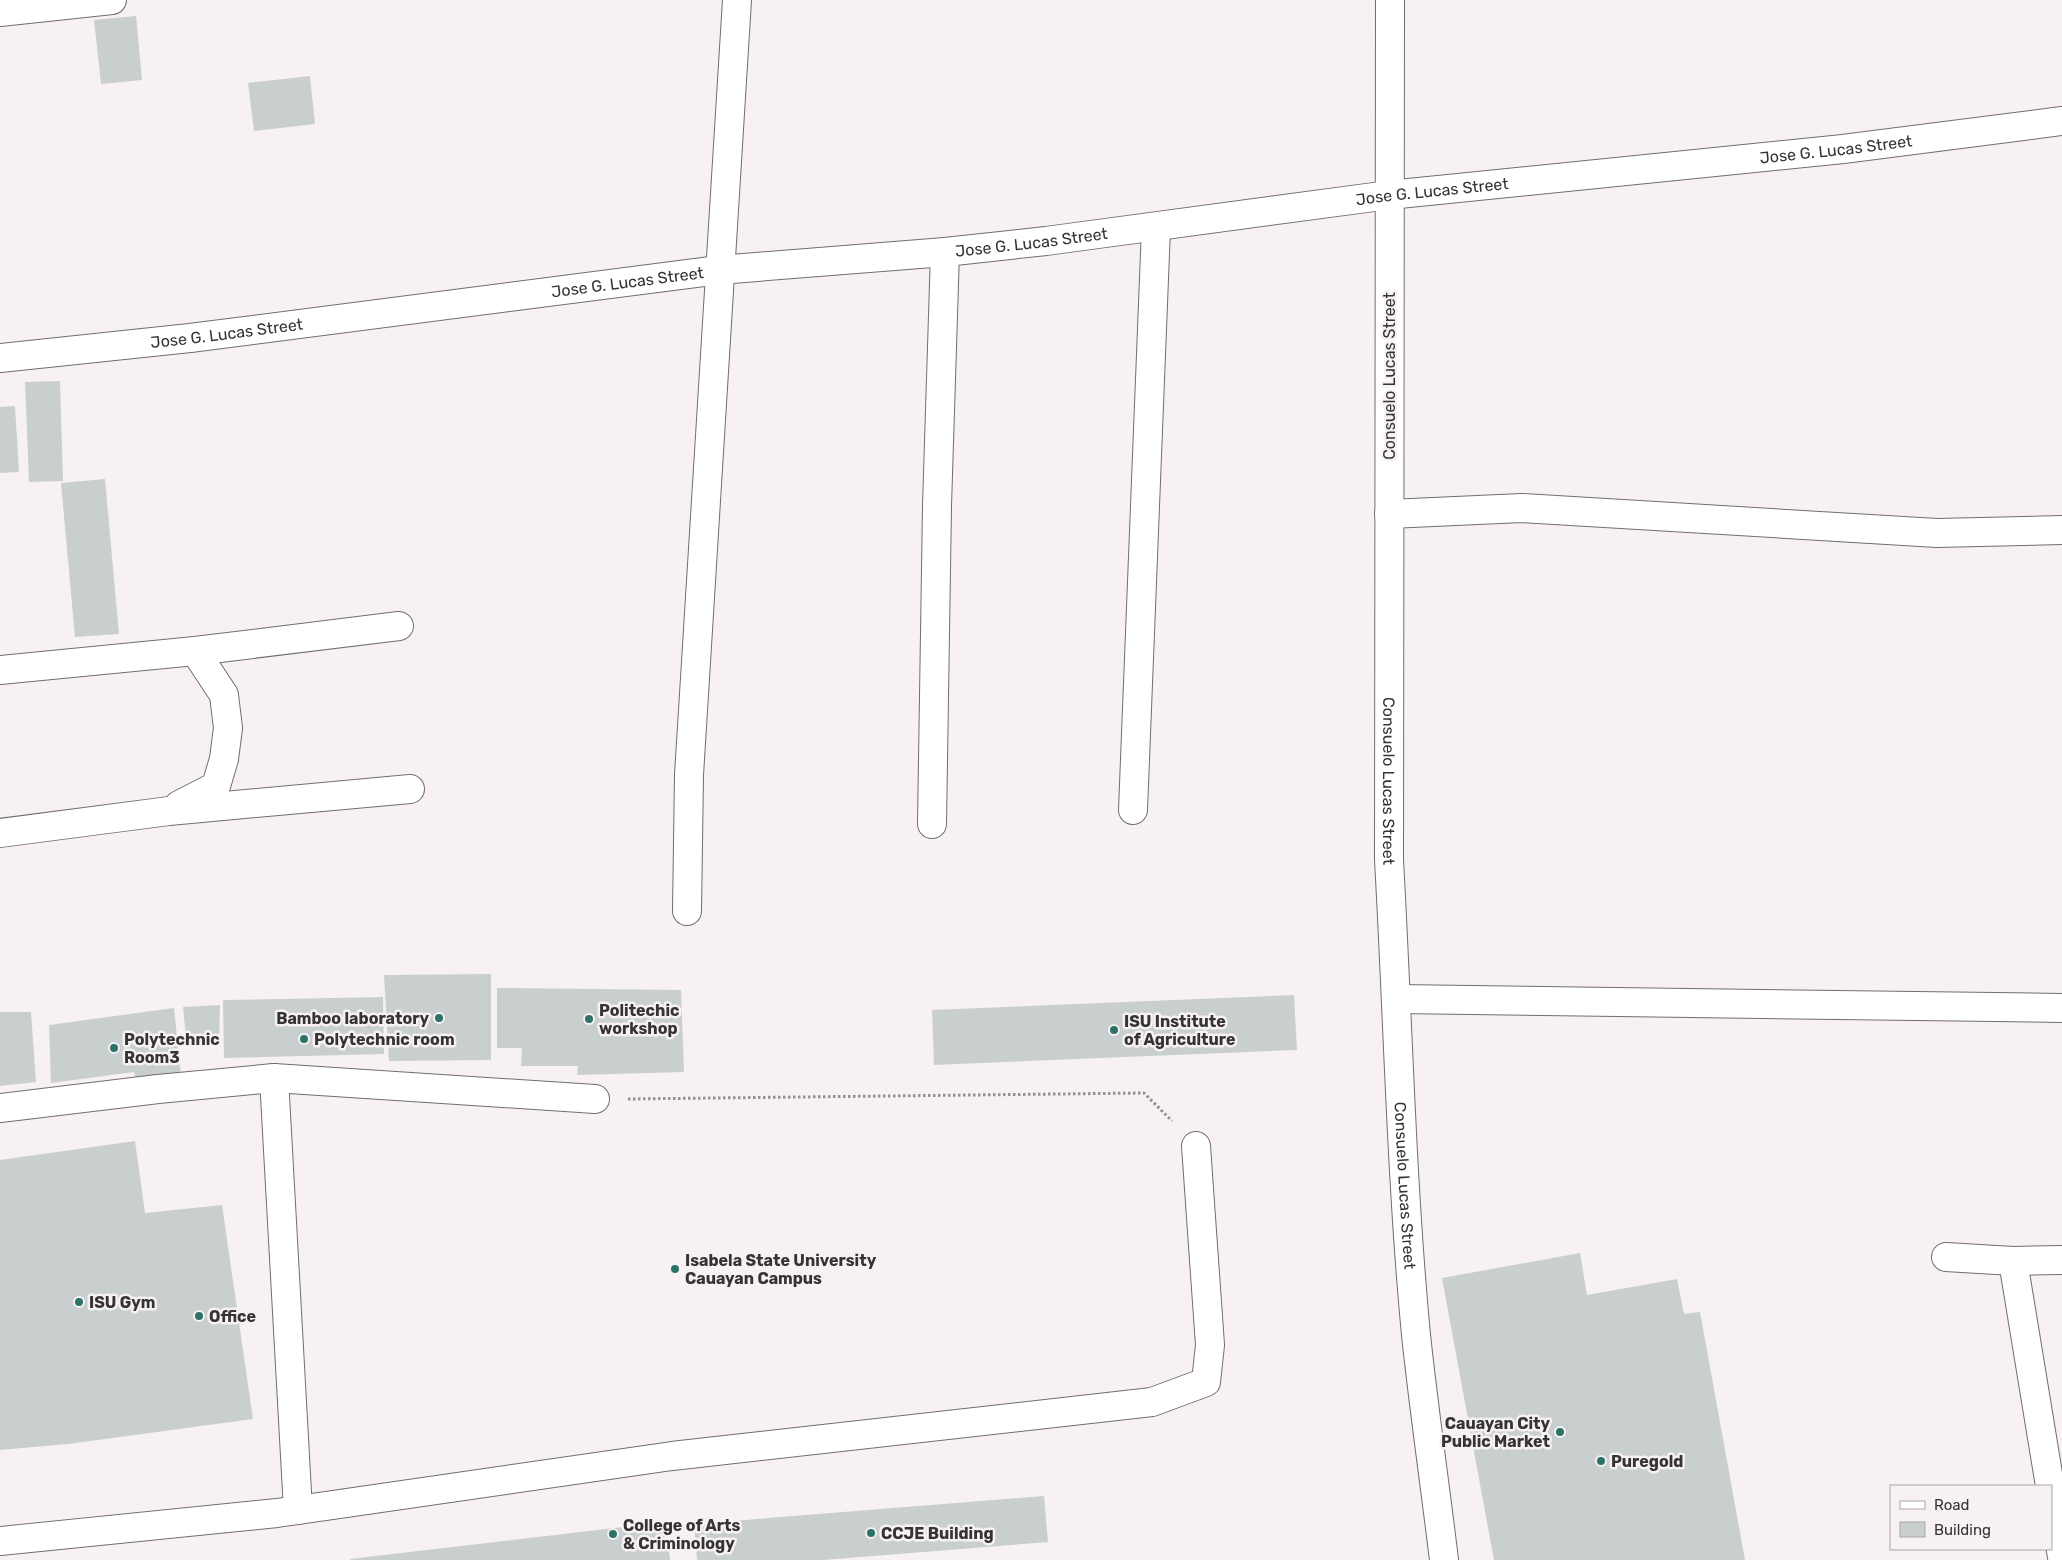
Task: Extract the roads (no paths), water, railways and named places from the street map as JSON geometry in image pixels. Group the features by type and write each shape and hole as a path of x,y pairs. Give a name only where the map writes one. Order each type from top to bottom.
{"street":[{"path":"0,12 112,0"},
{"path":"687,910 690,775 737,0"},
{"name":"Consuelo Lucas Street","path":"1390,0 1390,860 1397,1000 1399,1101 1416,1335 1444,1560"},
{"name":"Jose G. Lucas Street","path":"0,358 190,338 720,270 945,252 1156,228 1389,195 1843,148 2062,121"},
{"path":"1133,810 1156,228"},
{"path":"932,824 937,506 945,252"},
{"path":"1389,514 1522,508 1937,533 2062,530"},
{"path":"0,670 195,651 399,626"},
{"path":"169,811 216,786 224,759 228,728 224,695 195,651"},
{"path":"0,833 169,811 410,789"},
{"path":"1397,1000 2062,1008"},
{"path":"274,1078 298,1510"},
{"path":"0,1108 158,1089 274,1078 595,1099"},
{"path":"0,1541 298,1510 672,1456 1152,1402 1206,1382 1210,1345 1196,1146"},
{"path":"1946,1257 2012,1261 2062,1260"},
{"path":"2012,1261 2049,1485"},
{"path":"2052,1499 2062,1556"}],"place":[{"name":"Bamboo laboratory","path":"439,1018"},
{"name":"Politechic workshop","path":"589,1019"},
{"name":"ISU Institute of Agriculture","path":"1114,1030"},
{"name":"Polytechnic room","path":"304,1039"},
{"name":"Polytechnic Room3","path":"114,1048"},
{"name":"Isabela State University Cauayan Campus","path":"675,1269"},
{"name":"ISU Gym","path":"79,1302"},
{"name":"Office","path":"199,1316"},
{"name":"Cauayan City Public Market","path":"1560,1432"},
{"name":"Puregold","path":"1601,1461"},
{"name":"CCJE Building","path":"871,1533"},
{"name":"College of Arts & Criminology","path":"613,1534"}]}
